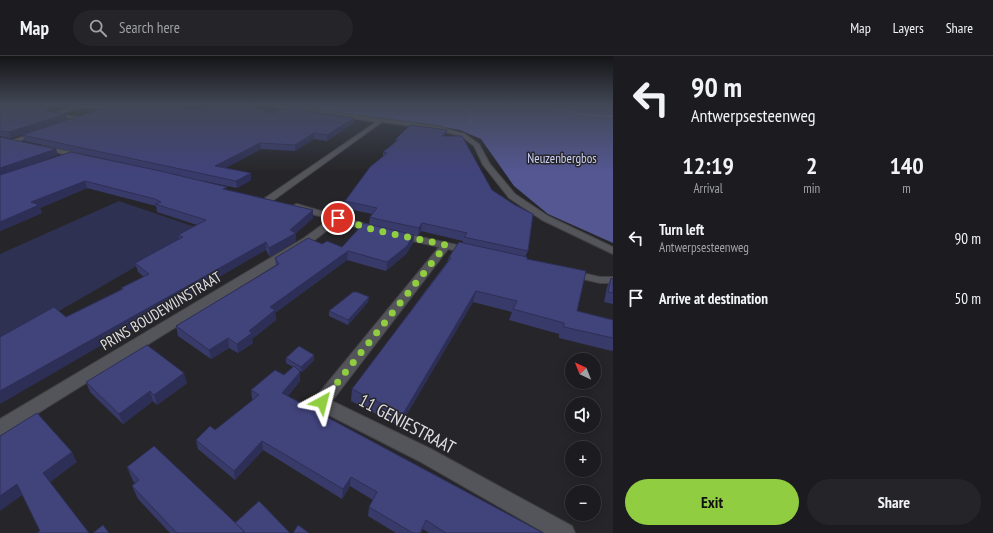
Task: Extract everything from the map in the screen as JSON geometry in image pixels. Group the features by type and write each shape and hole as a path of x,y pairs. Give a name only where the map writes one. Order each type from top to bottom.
{"street":[{"path":"371,127 265,199 338,218 374,230 476,252"},
{"path":"431,127 468,138 477,145 487,165 512,196 545,218 613,251"},
{"path":"44,131 10,141 94,159"},
{"path":"58,160 72,155"},
{"name":"PRINS BOUDEWIJNSTRAAT","path":"0,428 308,240 338,218"},
{"name":"11 GENIESTRAAT","path":"446,245 322,402 425,455 565,533"},
{"path":"561,271 600,280 613,280"}],"shaded area":[{"path":"119,201 201,229 0,345 0,254"}],"green space":[{"name":"Neuzenbergbos","path":"444,127 613,127 613,243 548,214 514,186 481,139 460,130"}],"building":[{"path":"0,127 24,127 9,132 0,131"},
{"path":"45,127 339,127 327,135 314,133 295,145 260,143 215,166 251,173 236,181 22,135"},
{"path":"408,127 427,127 447,130 442,136 462,136 492,190 515,205 533,214 528,251 464,237 467,233 422,223 419,228 377,219 370,217 377,208 345,201 370,167 387,153 383,152 398,140 395,140"},
{"path":"0,137 56,149 0,168"},
{"path":"71,152 227,187 223,189 313,210 290,230 296,233 269,248 266,242 0,391 0,337 54,307 66,317 123,289 121,288 149,274 135,263 183,237 178,235 206,220 155,204 161,202 155,199 85,181 31,202 39,205 0,222 0,175"},
{"path":"364,223 414,235 407,246 387,262 348,251 270,307 275,310 249,331 252,333 237,344 228,338 209,350 176,326 279,264 275,258 308,238 322,244 327,241 342,247"},
{"path":"459,242 527,257 527,259 586,271 577,311 613,320 613,338 564,327 564,323 513,309 517,301 476,291 403,414 352,389 451,258 449,257"},
{"path":"611,278 613,279 613,293 608,292"},
{"path":"353,292 369,297 348,320 329,311"},
{"path":"147,345 184,373 154,395 150,391 119,414 86,382"},
{"path":"299,346 314,355 301,367 286,358"},
{"path":"294,366 300,372 282,393 543,533 446,533 426,520 420,533 413,533 369,507 377,492 351,477 343,489 262,441 234,471 196,440 210,426 215,430 259,395 251,390 275,370 284,375"},
{"path":"37,413 72,452 43,473 89,533 37,533 40,531 17,484 0,496 0,436"},
{"path":"154,446 244,531 242,533 177,533 132,486 139,480 127,467"},
{"path":"259,501 290,533 244,533 244,531 235,523"},
{"path":"103,525 109,533 93,533"},
{"path":"298,525 309,533 293,533"}],"route":[{"path":"322,402 446,245 374,230 338,218"}]}
